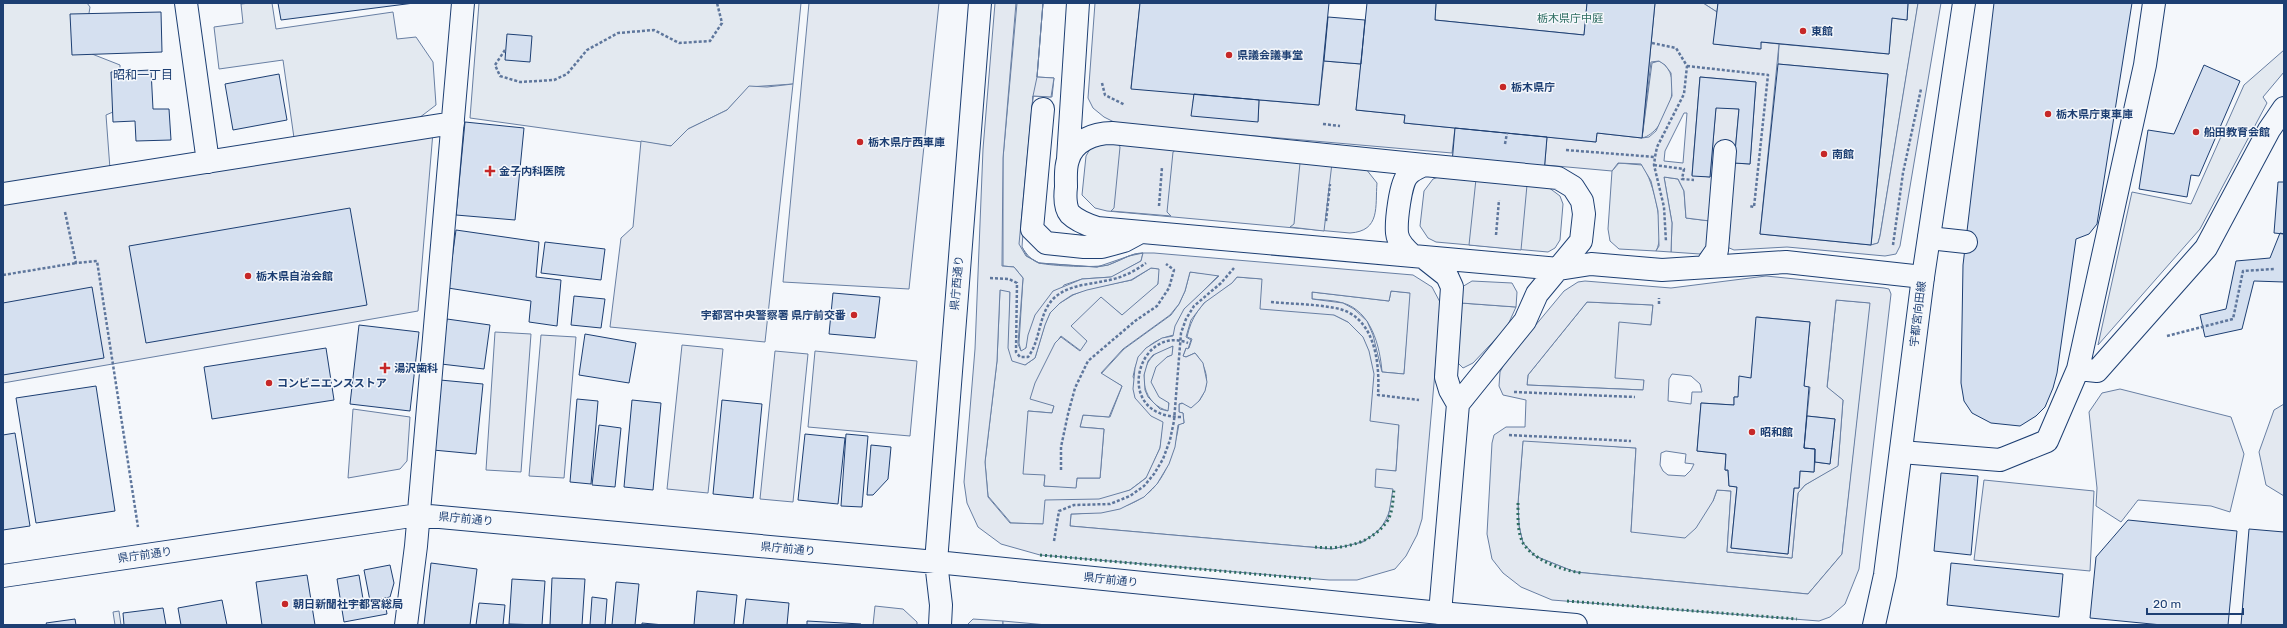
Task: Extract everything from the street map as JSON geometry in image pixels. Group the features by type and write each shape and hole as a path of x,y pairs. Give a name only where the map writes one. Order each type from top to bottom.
{"street":[{"path":"186,3 208,162"},
{"path":"406,625 418,515 463,3"},
{"name":"県庁西通り","path":"940,625 941,605 936,562 980,3"},
{"path":"1078,3 1072,74 1065,197 1069,213 1082,223 1097,228 1323,249 1559,268 1591,264 1662,270 1786,262 1923,277"},
{"name":"宇都宮向田線","path":"1874,625 1885,576 1923,277 1964,3"},
{"path":"1901,452 2000,460 2047,441 2078,369 2145,65 2154,3"},
{"path":"1072,74 1077,105 1085,118 1091,124 1112,133"},
{"path":"2078,369 2097,371 2206,248 2269,130 2284,108"},
{"path":"1043,109 1032,229 1046,243 1084,247 1110,245 1149,232"},
{"path":"3,194 453,123"},
{"path":"1068,159 1075,147 1086,138 1102,133 1112,133 1558,178 1573,187 1582,201 1584,214 1581,241 1537,294 1525,321 1458,404 1440,619"},
{"path":"1706,266 1717,250 1725,151"},
{"path":"1424,165 1407,176 1402,185 1397,233 1406,250 1418,256 1447,276 1452,287 1446,377 1450,390 1458,404"},
{"path":"1929,238 1966,242"},
{"name":"県庁前通り","path":"3,576 418,515 936,562 1440,619 1576,625"}],"path":[{"path":"505,50 496,65 500,76 520,82 554,80 566,74 587,50 618,33 654,30 679,43 710,41 722,23 716,3"},
{"path":"1652,43 1676,48 1687,66 1684,94 1657,147 1654,166 1664,207 1666,228 1659,304"},
{"path":"1687,66 1768,75 1754,207 1743,205"},
{"path":"1102,81 1105,95 1128,106"},
{"path":"1888,273 1903,174 1922,84"},
{"path":"1320,124 1343,126"},
{"path":"1323,249 1335,125"},
{"path":"1505,145 1507,133"},
{"path":"990,278 1009,279 1017,284 1016,352 1020,357 1028,357 1033,351 1035,340 1045,311 1054,298 1069,288 1106,281 1128,274 1153,258 1149,232 1165,139"},
{"path":"1498,144 1512,145"},
{"path":"1562,149 1655,158"},
{"path":"1654,166 1684,169 1682,179 1701,181"},
{"path":"59,185 76,263"},
{"path":"3,275 97,260 138,527"},
{"path":"1061,470 1061,447 1068,414 1075,388 1088,361 1135,321 1157,306 1169,288 1174,270 1166,263"},
{"path":"1054,541 1059,511 1074,505 1110,504 1130,496 1144,486 1163,459 1170,440 1174,417 1180,340 1186,319 1194,306 1230,274 1234,268"},
{"path":"2180,333 2233,319 2244,271 2274,269"},
{"path":"1271,302 1336,308 1351,315 1362,323 1376,350 1378,361 1378,395 1419,400"},
{"path":"1181,417 1159,414 1152,410 1144,402 1138,380 1146,355 1166,341 1180,340 1188,343"},
{"path":"1514,392 1635,397"},
{"path":"1509,435 1631,441"}],"green space":[{"path":"3,3 87,3 90,7 86,32 92,54 120,65 120,109 106,115 110,169 3,186"},
{"path":"272,3 276,29 393,12 397,39 416,37 433,62 436,105 415,121 294,138 283,60 219,69 214,27 243,23 241,4"},
{"path":"479,3 801,3 793,84 749,87 727,110 688,129 671,146 470,118"},
{"path":"1017,3 1043,3 1037,77 1054,78 1052,97 1033,96 1020,244 1028,255 1036,262 1063,266 1102,266 1138,253 1143,253 1141,261 1112,277 1082,279 1064,285 1024,351 1021,351 1019,343 1023,278 1014,267 1003,266 1003,158"},
{"name":"栃木県庁中庭","path":"1436,3 1587,3 1584,35 1435,20"},
{"path":"1703,3 1718,3 1717,12"},
{"path":"1908,3 1918,3 1916,17 1880,236 1878,243 1871,245 1888,74 1778,64 1779,44 1889,54 1892,18 1907,20"},
{"path":"2284,50 2284,72 2263,97 2267,103 2200,229 2098,345 2132,192 2191,204 2244,85"},
{"path":"1659,61 1667,68 1672,78 1670,102 1659,126 1651,134 1642,138 1652,63"},
{"path":"1108,142 1366,169 1377,183 1376,208 1374,216 1372,222 1367,228 1350,233 1107,211 1095,208 1082,195 1086,156 1090,149"},
{"path":"1619,163 1642,165 1651,183 1657,208 1660,233 1656,251 1619,249 1610,241 1608,229 1612,171"},
{"path":"1441,176 1548,187 1560,196 1563,204 1560,240 1555,248 1548,252 1436,242 1428,238 1420,226 1424,191 1433,179"},
{"path":"1664,177 1678,179 1684,191 1686,218 1710,221 1709,244 1700,254 1671,252 1672,223"},
{"path":"1151,268 1160,269 1158,284 1139,303 1122,315 1101,298 1088,342 1081,351 1061,336 1056,343 1054,406 1052,413 1028,411 1045,475 1044,486 1076,487 1077,478 1100,478 1104,429 1080,427 1083,415 1110,417 1122,386 1101,374 1124,349 1171,315 1179,304 1185,291 1190,272 1219,275 1185,309 1174,335 1158,340 1146,349 1141,354 1135,369 1133,377 1164,422 1160,448 1147,477 1130,490 1043,524 1011,523 988,496 985,462 997,361 1000,289 1010,291 1009,348 1025,365 1035,358 1045,324 1050,313 1060,303 1087,289 1132,280"},
{"path":"1237,277 1263,279 1348,322 1364,337 1399,424 1396,471 1377,470 1394,489 1392,503 1383,524 1377,532 1359,543 1333,549 1070,526 1071,514 1115,509 1132,503 1146,494 1158,483 1167,467 1174,448 1179,424 1184,423 1183,413 1179,413 1179,404 1199,401 1205,389 1205,371 1195,353 1186,357 1183,356 1186,348 1189,348 1192,339 1187,337 1191,324 1197,312 1205,302 1215,293 1230,284"},
{"path":"1391,291 1411,293 1404,374 1382,372 1379,351 1372,331 1367,321 1353,307 1343,303 1312,299 1312,292 1389,301"},
{"path":"1836,300 1871,303 1842,554 1808,594 1575,572 1535,556 1523,543 1519,526 1518,503 1523,440 1636,448 1631,532 1713,501 1717,490 1731,491 1727,552 1792,558 1798,493 1805,485 1838,465 1843,400 1827,388"},
{"path":"1587,302 1653,305 1651,325 1619,323 1644,380 1644,390 1527,385 1528,375"},
{"path":"1461,303 1516,307 1507,327 1473,363 1463,368 1456,361"},
{"path":"1173,346 1173,355 1167,357 1169,411 1160,408 1153,403 1145,388 1144,379 1148,362 1154,355 1161,350"},
{"path":"119,611 121,625 115,625 113,612"},
{"path":"973,619 1003,621 1003,625 967,625"}],"shaded area":[{"name":"栃木県庁西車庫","path":"809,3 939,3 909,289 783,282"},
{"path":"995,3 1016,3 1003,158 1002,266 1014,267 1023,278 1018,344 1021,351 1026,348 1028,335 1035,315 1053,291 1082,279 1111,277 1141,261 1143,253 1413,275 1432,287 1441,304 1422,519 1417,535 1406,556 1395,569 1357,580 1329,580 1040,555 1001,544 978,527 967,503 964,482 975,349 983,149","holes":["1151,268 1159,269 1158,284 1122,315 1101,297 1071,326 1087,341 1080,351 1061,337 1055,343 1035,383 1030,399 1054,406 1052,413 1028,411 1023,474 1045,475 1044,486 1076,488 1077,478 1100,478 1104,429 1080,427 1083,415 1109,417 1122,386 1101,373 1123,349 1170,315 1179,304 1185,291 1190,272 1219,276 1184,309 1175,326 1173,336 1162,338 1146,348 1138,357 1135,368 1133,389 1135,398 1151,416 1163,422 1160,448 1146,478 1130,490 1099,499 1045,500 1043,524 1010,523 988,497 985,462 997,361 1000,290 1010,292 1008,348 1012,361 1025,365 1035,358 1050,313 1060,303 1072,295 1087,290 1131,280","1237,277 1262,279 1260,309 1334,315 1348,322 1363,337 1369,351 1374,374 1370,421 1399,425 1396,471 1376,469 1375,487 1393,489 1388,519 1378,531 1363,542 1332,549 1070,526 1071,514 1101,513 1120,509 1144,497 1157,484 1169,464 1175,447 1178,425 1184,423 1183,413 1179,412 1179,404 1182,403 1191,408 1199,401 1205,391 1207,382 1203,363 1195,353 1186,357 1183,356 1186,348 1188,349 1191,340 1186,337 1191,320 1204,303 1232,283","1391,291 1410,293 1404,374 1382,372 1373,335 1367,321 1354,309 1343,303 1312,299 1312,292 1389,301","1173,346 1172,355 1167,357 1156,367 1151,382 1159,397 1169,403 1168,411 1160,409 1148,397 1145,390 1144,375 1148,361 1153,355"]},
{"path":"1095,3 1140,3 1131,88 1194,94 1193,103 1258,121 1259,100 1319,105 1324,61 1361,64 1356,110 1405,115 1404,123 1455,128 1452,153 1118,124 1104,117 1093,108 1088,98"},
{"path":"1655,3 1703,3 1717,12 1714,44 1760,49 1761,42 1779,44 1760,234 1871,245 1878,243 1918,3 1941,3 1900,246 1896,254 1885,256 1787,247 1734,250 1727,247 1710,221 1686,218 1684,191 1678,179 1664,177 1672,223 1671,252 1656,251 1659,246 1658,211 1651,181 1641,164 1618,163 1612,171 1545,165 1544,173 1547,137 1596,142 1597,133 1642,138","holes":["1659,61 1665,65 1671,73 1672,96 1656,131 1649,137 1642,138 1651,62","1700,77 1756,82 1750,164 1734,163 1739,109 1716,107 1710,177 1692,175","1684,113 1687,113 1683,163 1664,161 1665,151"]},
{"path":"1037,77 1054,78 1051,97 1033,96"},
{"path":"793,84 765,342 610,327 621,238 633,227 641,141 671,146 688,129 727,110 749,86 767,87"},
{"path":"1033,96 1022,247 1027,256 1039,263 1026,256 1019,244"},
{"path":"433,132 418,311 3,383 3,201"},
{"path":"1118,143 1177,149 1173,152 1167,212 1171,216 1111,211 1114,208 1120,147"},
{"path":"1297,160 1332,163 1324,231 1290,227 1294,224 1300,163"},
{"path":"1476,179 1527,185 1521,250 1469,245"},
{"path":"1128,256 1108,265 1097,267"},
{"path":"1766,276 1889,289 1891,294 1859,569 1845,604 1830,617 1819,621 1552,600 1521,587 1503,573 1492,559 1487,534 1492,443 1494,435 1506,427 1525,427 1526,400 1503,395 1499,386 1500,372 1505,362 1564,291 1578,282 1585,281 1671,288","holes":["1836,300 1870,303 1842,554 1808,594 1575,572 1535,556 1523,543 1519,526 1518,503 1523,441 1636,448 1631,532 1685,538 1696,528 1713,501 1717,490 1731,491 1727,552 1792,558 1798,493 1805,485 1838,466 1843,400 1827,387","1587,302 1653,305 1651,325 1619,322 1615,378 1644,380 1643,390 1527,385 1528,375","1757,317 1810,322 1804,387 1810,387 1807,416 1835,419 1830,464 1815,462 1814,472 1800,471 1799,488 1794,488 1788,554 1731,548 1737,487 1729,486 1728,471 1725,470 1726,454 1697,451 1701,403 1734,405 1734,397 1739,397 1751,378","1672,374 1691,376 1700,384 1702,392 1692,392 1691,404 1668,401 1669,379","1666,451 1686,454 1685,463 1694,464 1685,476 1668,475 1663,471 1660,465 1661,453"]},
{"path":"1472,281 1512,283 1517,292 1516,307 1461,303 1462,287"},
{"path":"495,332 531,334 521,472 486,470"},
{"path":"541,335 576,337 564,478 529,476"},
{"path":"682,345 723,349 708,493 667,489"},
{"path":"775,351 808,354 793,502 760,499"},
{"path":"815,351 917,361 910,436 808,427"},
{"path":"2120,389 2231,417 2244,454 2230,512 2211,506 2138,500 2121,522 2096,506 2097,488 2089,412 2102,393"},
{"path":"2284,404 2284,496 2266,485 2259,452 2274,410"},
{"path":"353,409 410,417 407,461 400,469 348,478"},
{"path":"1984,480 2094,491 2090,571 1974,560"},
{"path":"875,606 903,609 917,622 917,625 873,625"},
{"path":"1003,621 1047,625 1003,625"}],"building":[{"path":"278,3 414,3 281,20"},
{"name":"県議会議事堂","path":"1140,3 1329,3 1319,105 1131,89"},
{"name":"栃木県庁","path":"1367,3 1436,3 1435,20 1584,35 1587,3 1655,3 1642,138 1597,133 1596,142 1404,123 1405,115 1356,110"},
{"name":"東館","path":"1718,3 1908,3 1907,20 1892,18 1889,54 1761,42 1761,49 1713,44"},
{"name":"栃木県庁東車庫","path":"1994,3 2132,3 2097,224 2089,234 2076,239 2057,373 2053,388 2045,407 2036,416 2020,426 1991,423 1972,413 1964,401 1961,383 1963,265"},
{"path":"161,12 162,52 72,55 70,14"},
{"path":"1328,17 1365,20 1361,64 1324,61"},
{"path":"507,34 532,36 530,62 505,60"},
{"name":"南館","path":"1778,64 1888,74 1871,245 1760,234"},
{"name":"船田教育会館","path":"2204,65 2240,81 2199,176 2191,175 2187,197 2139,189 2148,130 2174,134"},
{"path":"151,70 153,109 169,109 171,140 136,141 135,121 113,122 111,72"},
{"path":"279,74 287,120 233,130 225,84"},
{"path":"1700,77 1756,82 1750,164 1734,163 1739,109 1716,108 1710,177 1692,176"},
{"path":"1194,94 1259,100 1258,122 1191,116"},
{"name":"金子内科医院","path":"465,122 524,128 515,220 456,215"},
{"path":"1455,128 1547,137 1544,173 1452,163"},
{"path":"2278,182 2284,182 2284,234 2274,233"},
{"name":"栃木県自治会館","path":"350,208 367,305 146,343 129,246"},
{"path":"456,230 539,242 536,277 561,280 557,326 529,322 531,301 448,288"},
{"path":"2280,233 2284,234 2284,282 2254,281 2242,329 2205,337 2200,315 2226,309 2236,261 2270,258"},
{"path":"545,242 605,249 601,280 541,273"},
{"path":"92,287 104,358 3,375 3,303"},
{"name":"宇都宮中央警察署 県庁前交番","path":"833,293 880,297 875,338 829,334"},
{"path":"574,296 605,299 601,328 571,325"},
{"name":"昭和館","path":"1756,317 1810,322 1804,386 1809,387 1804,448 1815,449 1814,472 1800,471 1799,488 1794,488 1788,554 1731,548 1737,487 1729,486 1728,470 1725,470 1726,454 1697,451 1701,403 1734,405 1734,397 1738,397 1739,376 1751,378"},
{"path":"447,319 490,325 484,369 441,364"},
{"name":"湯沢歯科","path":"359,325 419,332 410,411 350,404"},
{"path":"585,334 636,343 629,383 579,375"},
{"name":"コンビニエンスストア","path":"326,348 334,400 212,419 204,367"},
{"path":"440,380 483,384 476,454 433,450"},
{"path":"96,386 115,511 36,523 16,398"},
{"path":"577,399 598,401 591,484 570,482"},
{"path":"632,400 661,403 653,490 624,487"},
{"path":"722,400 762,404 753,498 713,494"},
{"path":"1807,416 1835,419 1830,464 1815,462 1815,449 1804,448"},
{"path":"599,425 621,428 615,487 592,485"},
{"path":"15,433 30,526 3,530 3,435"},
{"path":"805,434 845,438 838,504 798,500"},
{"path":"846,434 868,436 862,507 841,506"},
{"path":"871,445 891,447 888,479 873,495 867,495"},
{"path":"1941,473 1978,476 1971,555 1934,551"},
{"path":"2128,520 2237,531 2228,625 2162,625 2090,618 2096,557"},
{"path":"2249,529 2284,532 2284,625 2241,625"},
{"path":"431,563 477,569 470,625 424,625"},
{"path":"1951,563 2063,574 2059,617 1947,605"},
{"path":"390,565 394,583 390,597 370,601 364,570"},
{"name":"朝日新聞社宇都宮総局","path":"307,575 315,625 262,625 256,582"},
{"path":"359,575 364,605 385,602 387,614 344,622 337,579"},
{"path":"552,578 585,579 582,625 550,625"},
{"path":"512,579 545,581 542,625 509,624"},
{"path":"616,582 639,584 635,625 612,625"},
{"path":"697,591 737,595 734,625 694,625"},
{"path":"592,597 607,599 605,625 590,625"},
{"path":"746,599 789,603 787,625 743,625"},
{"path":"222,600 227,625 181,625 178,608"},
{"path":"479,603 505,605 503,625 476,625"},
{"path":"163,608 166,625 124,625 123,613"},
{"path":"75,619 76,625 47,625 46,623"},
{"path":"807,621 861,624 861,625 807,625"},
{"path":"642,623 664,625 642,625"}],"hedge":[{"path":"1315,547 1325,548 1356,544 1374,535 1390,516 1394,489"},
{"path":"1518,503 1518,523 1521,539 1528,549 1534,555 1550,564 1567,570 1583,573"},
{"path":"1040,555 1311,579"},
{"path":"1567,601 1797,619"}],"place":[{"name":"東館","path":"1803,31"},
{"name":"県議会議事堂","path":"1229,55"},
{"name":"栃木県庁","path":"1503,87"},
{"name":"栃木県庁東車庫","path":"2048,114"},
{"name":"船田教育会館","path":"2196,132"},
{"name":"栃木県庁西車庫","path":"860,142"},
{"name":"南館","path":"1824,154"},
{"name":"金子内科医院","path":"490,171"},
{"name":"栃木県自治会館","path":"248,276"},
{"name":"宇都宮中央警察署 県庁前交番","path":"854,315"},
{"name":"湯沢歯科","path":"385,368"},
{"name":"コンビニエンスストア","path":"269,383"},
{"name":"昭和館","path":"1752,432"},
{"name":"朝日新聞社宇都宮総局","path":"285,604"}],"district":[{"name":"昭和一丁目","path":"143,75"}]}
